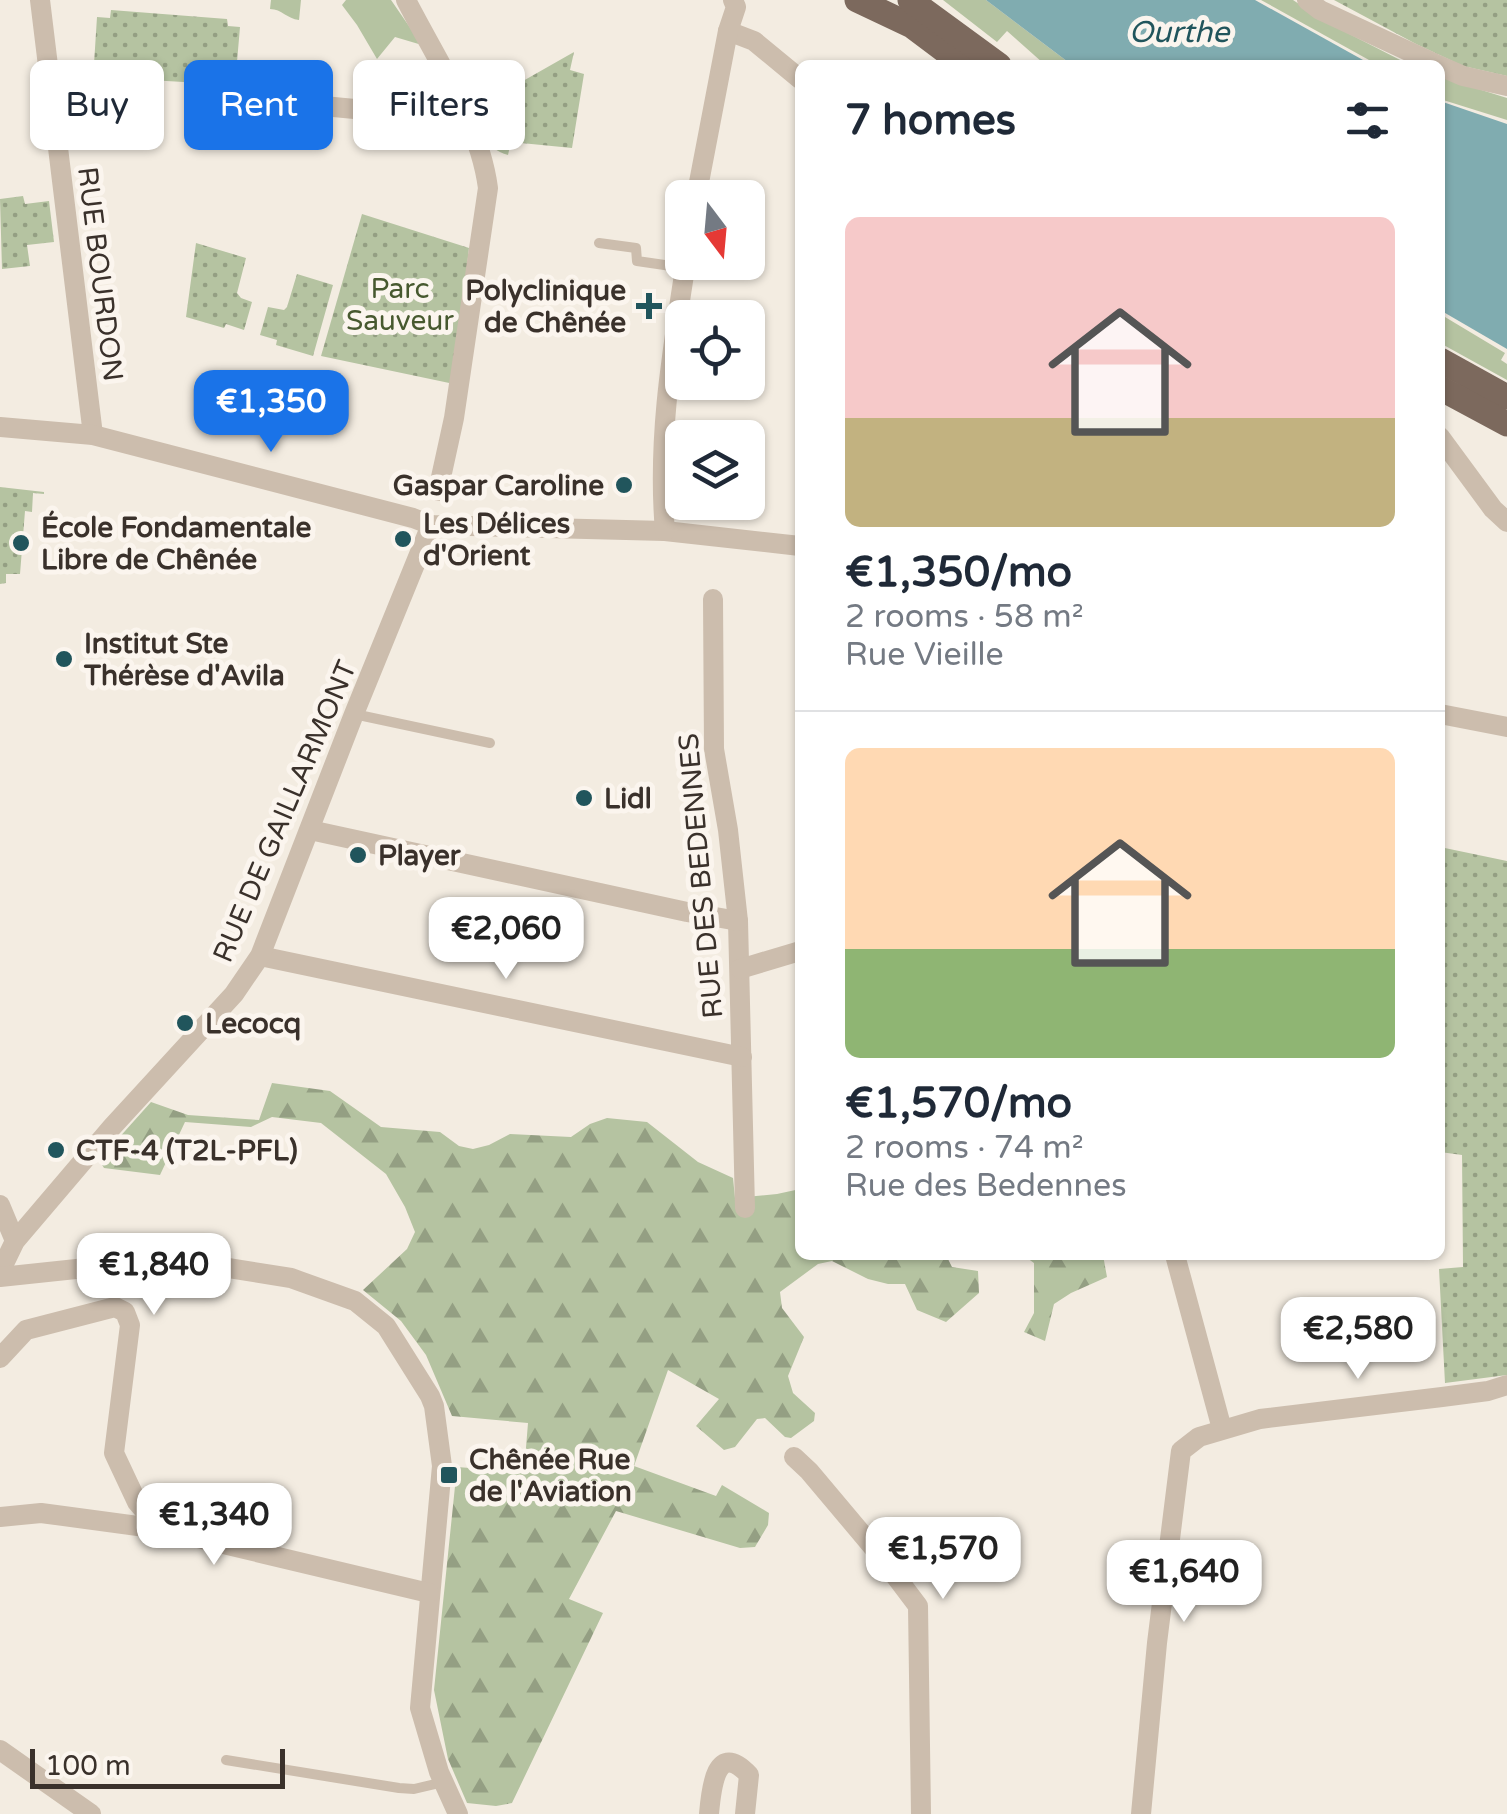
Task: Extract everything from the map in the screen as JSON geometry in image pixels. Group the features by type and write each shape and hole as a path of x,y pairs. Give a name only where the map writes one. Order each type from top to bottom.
{"main road":[{"path":"857,0 912,26 957,60"},
{"path":"910,0 992,60"},
{"path":"1445,363 1507,396"},
{"path":"1445,397 1507,424"}],"street":[{"name":"RUE BOURDON","path":"40,0 93,435"},
{"path":"406,0 437,60"},
{"path":"1307,0 1320,10 1426,60"},
{"path":"699,180 728,30 738,2"},
{"path":"728,30 754,42 795,75"},
{"path":"1445,68 1507,86"},
{"path":"438,491 454,418 488,188 478,150"},
{"path":"665,531 661,488 665,408 683,280"},
{"path":"0,427 93,435 413,518 431,526 665,531 795,545"},
{"path":"1445,444 1507,522"},
{"name":"RUE DE GAILLARMONT","path":"0,1275 14,1241 234,994 260,956 431,526"},
{"name":"RUE DES BEDENNES","path":"713,599 714,749 738,921 745,1208"},
{"path":"1445,715 1507,728"},
{"path":"310,830 738,921"},
{"path":"740,968 795,952"},
{"path":"260,956 742,1057"},
{"path":"0,1205 14,1241"},
{"path":"0,1275 171,1259 291,1278 356,1301 386,1326 434,1406 442,1466 420,1708 438,1772 458,1814"},
{"path":"1176,1260 1222,1429"},
{"path":"0,1358 26,1330 115,1307 126,1312 130,1325 114,1452 137,1502 160,1529"},
{"path":"1141,1814 1181,1451 1199,1437 1260,1419 1488,1391 1507,1385"},
{"path":"794,1457 809,1470 918,1606 921,1814"},
{"path":"0,1517 41,1514 160,1529 430,1593"},
{"path":"0,1750 91,1814"},
{"path":"709,1814 713,1774 730,1764 749,1775 744,1814"}],"lane":[{"path":"598,244 636,248 637,261 665,263"},
{"path":"354,714 490,743"},
{"path":"226,1760 399,1788 444,1782"}],"green space":[{"path":"271,0 301,0 299,20 270,9"},
{"path":"346,0 391,0 422,45 395,37 377,59 342,5"},
{"path":"943,0 986,0 1065,60 1040,60 1007,31 997,42"},
{"path":"1261,0 1293,0 1326,22 1400,60 1369,60"},
{"path":"1334,0 1507,0 1507,76 1463,66"},
{"path":"111,10 227,19 228,26 240,27 237,60 184,60 184,82 164,81 164,60 94,60 97,17 110,18"},
{"path":"574,52 570,70 584,74 572,148 525,143 525,80"},
{"path":"1445,79 1507,98 1507,120 1445,101"},
{"path":"23,196 25,204 49,201 54,242 27,245 30,266 2,269 0,199"},
{"name":"Parc Sauveur","path":"362,214 469,248 454,384 321,356"},
{"path":"196,243 246,258 237,293 252,302 244,330 186,317"},
{"path":"297,274 333,285 313,356 276,345 277,340 260,335 268,307 287,307"},
{"path":"1445,317 1505,353 1501,360 1507,364 1507,380 1445,346"},
{"path":"0,487 44,494 33,493 32,512 25,511 20,574 6,574 6,583 0,584"},
{"path":"1445,848 1507,861 1507,1375 1445,1383 1439,1269 1463,1267 1462,1155 1445,1153"},
{"path":"272,1083 330,1091 381,1127 440,1132 459,1146 473,1149 510,1134 571,1137 607,1118 647,1122 698,1162 733,1178 735,1198 795,1190 795,1260 948,1260 952,1267 978,1271 979,1293 946,1322 917,1310 905,1284 868,1279 832,1261 818,1264 780,1292 782,1308 804,1337 788,1376 793,1393 815,1413 814,1421 791,1438 765,1418 757,1419 735,1447 724,1450 696,1426 719,1399 668,1370 634,1466 716,1496 722,1485 769,1513 768,1525 755,1547 740,1548 616,1511 569,1599 603,1613 512,1803 467,1803 448,1759 434,1690 457,1467 524,1472 528,1423 452,1416 426,1355 401,1321 363,1290 407,1249 415,1232 386,1174 321,1123 272,1117 251,1127 185,1122 160,1175 104,1168 99,1160 151,1102 188,1115 259,1120"},
{"path":"1030,1260 1104,1260 1107,1277 1054,1304 1045,1341 1024,1332 1034,1313 1034,1263"}],"water":[{"name":"Ourthe","path":"986,0 1255,0 1363,60 1065,60"},
{"path":"1445,103 1507,124 1507,349 1445,313"}],"place":[{"name":"Polyclinique de Chênée","path":"649,306"},
{"name":"Gaspar Caroline","path":"624,485"},
{"name":"Les Délices d'Orient","path":"403,539"},
{"name":"École Fondamentale Libre de Chênée","path":"21,543"},
{"name":"Institut Ste Thérèse d'Avila","path":"64,659"},
{"name":"Lidl","path":"584,798"},
{"name":"Player","path":"358,855"},
{"name":"Lecocq","path":"185,1023"},
{"name":"CTF-4 (T2L-PFL)","path":"56,1150"},
{"name":"Chênée Rue de l'Aviation","path":"449,1475"}]}
